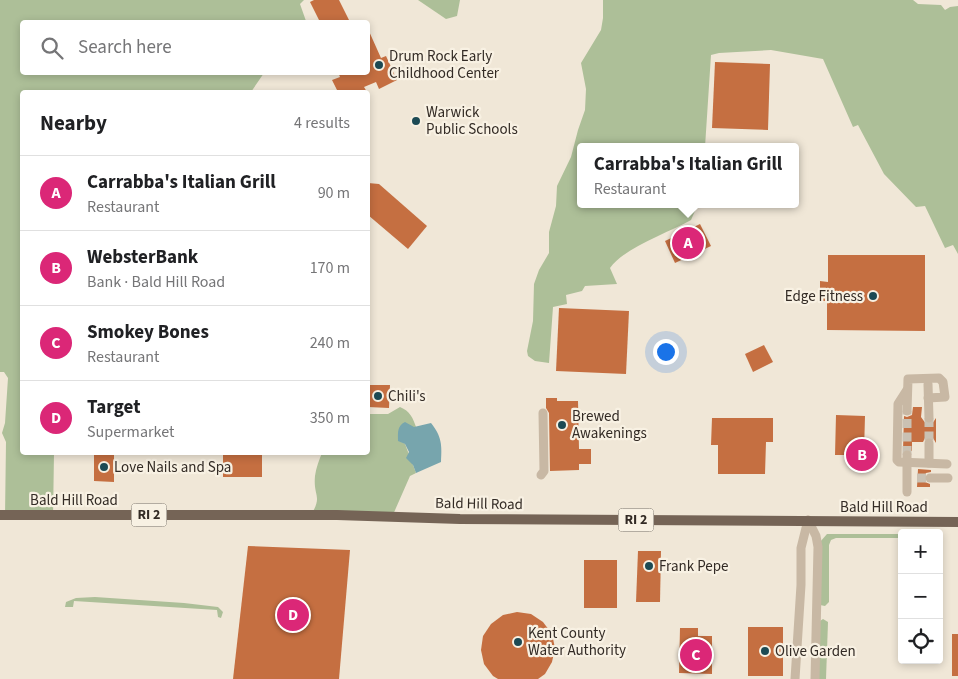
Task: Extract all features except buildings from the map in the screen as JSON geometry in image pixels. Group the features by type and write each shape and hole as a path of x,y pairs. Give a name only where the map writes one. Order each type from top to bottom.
{"main road":[{"name":"Bald Hill Road","path":"0,515 322,515 460,519 958,522"}],"street":[{"path":"907,411 908,379 938,378 943,382 945,397 928,398"},
{"path":"928,384 929,418"},
{"path":"907,390 898,404 897,460 899,462 907,459 947,464"},
{"path":"542,475 544,471 543,413"},
{"path":"929,443 929,463"},
{"path":"907,459 907,492"},
{"path":"907,478 918,478"},
{"path":"930,478 948,478"},
{"path":"795,679 801,594 801,548 808,520"},
{"path":"808,520 816,536 818,548 814,679"}],"green space":[{"path":"0,0 304,0 300,4 306,20 20,20 20,75 263,75 252,90 20,90 20,455 54,455 53,517 5,517 6,442 2,433 5,423 8,378 4,372 0,372"},
{"path":"418,0 460,0 457,16 446,19"},
{"path":"603,0 913,0 918,4 941,5 945,10 958,6 958,254 953,245 945,248 925,206 916,207 884,174 858,125 853,127 823,59 771,50 711,55 705,143 577,143 577,208 696,208 691,220 636,247 617,260 610,268 617,284 585,286 582,291 566,295 567,304 553,307 549,363 535,361 528,356 527,351 533,321 534,284 539,270 549,253 549,232 556,206 557,186 571,157 585,110 586,89 581,63 601,30"},
{"path":"400,407 411,415 416,427 398,440 405,444 416,473 410,476 392,517 311,515 317,499 315,476 321,455 370,455 370,414 388,414"},
{"path":"827,534 898,534 898,538 836,538 831,540 829,545 829,602 825,606 820,605 820,542"},
{"path":"95,597 184,603 218,607 223,612 221,618 218,617 217,610 74,601 73,607 65,607 66,602 76,598"},
{"path":"823,619 828,622 826,679 817,679 820,621"}],"water":[{"path":"405,422 414,427 431,423 441,441 441,462 416,473 413,465 406,458 409,452 405,444 398,441 399,427"}],"tunnel":[{"path":"907,411 907,455"},
{"path":"929,418 929,443"},
{"path":"917,478 930,478"}],"place":[{"name":"Drum Rock Early Childhood Center","path":"379,65"},
{"name":"Warwick Public Schools","path":"416,121"},
{"name":"Carrabba's Italian Grill","path":"688,243"},
{"name":"Edge Fitness","path":"873,296"},
{"name":"Chili's","path":"378,396"},
{"name":"Brewed Awakenings","path":"562,425"},
{"name":"WebsterBank","path":"862,455"},
{"name":"Love Nails and Spa","path":"104,467"},
{"name":"Frank Pepe","path":"649,566"},
{"name":"Target","path":"293,615"},
{"name":"Kent County Water Authority","path":"518,642"},
{"name":"Olive Garden","path":"765,651"},
{"name":"Smokey Bones","path":"696,655"}]}
